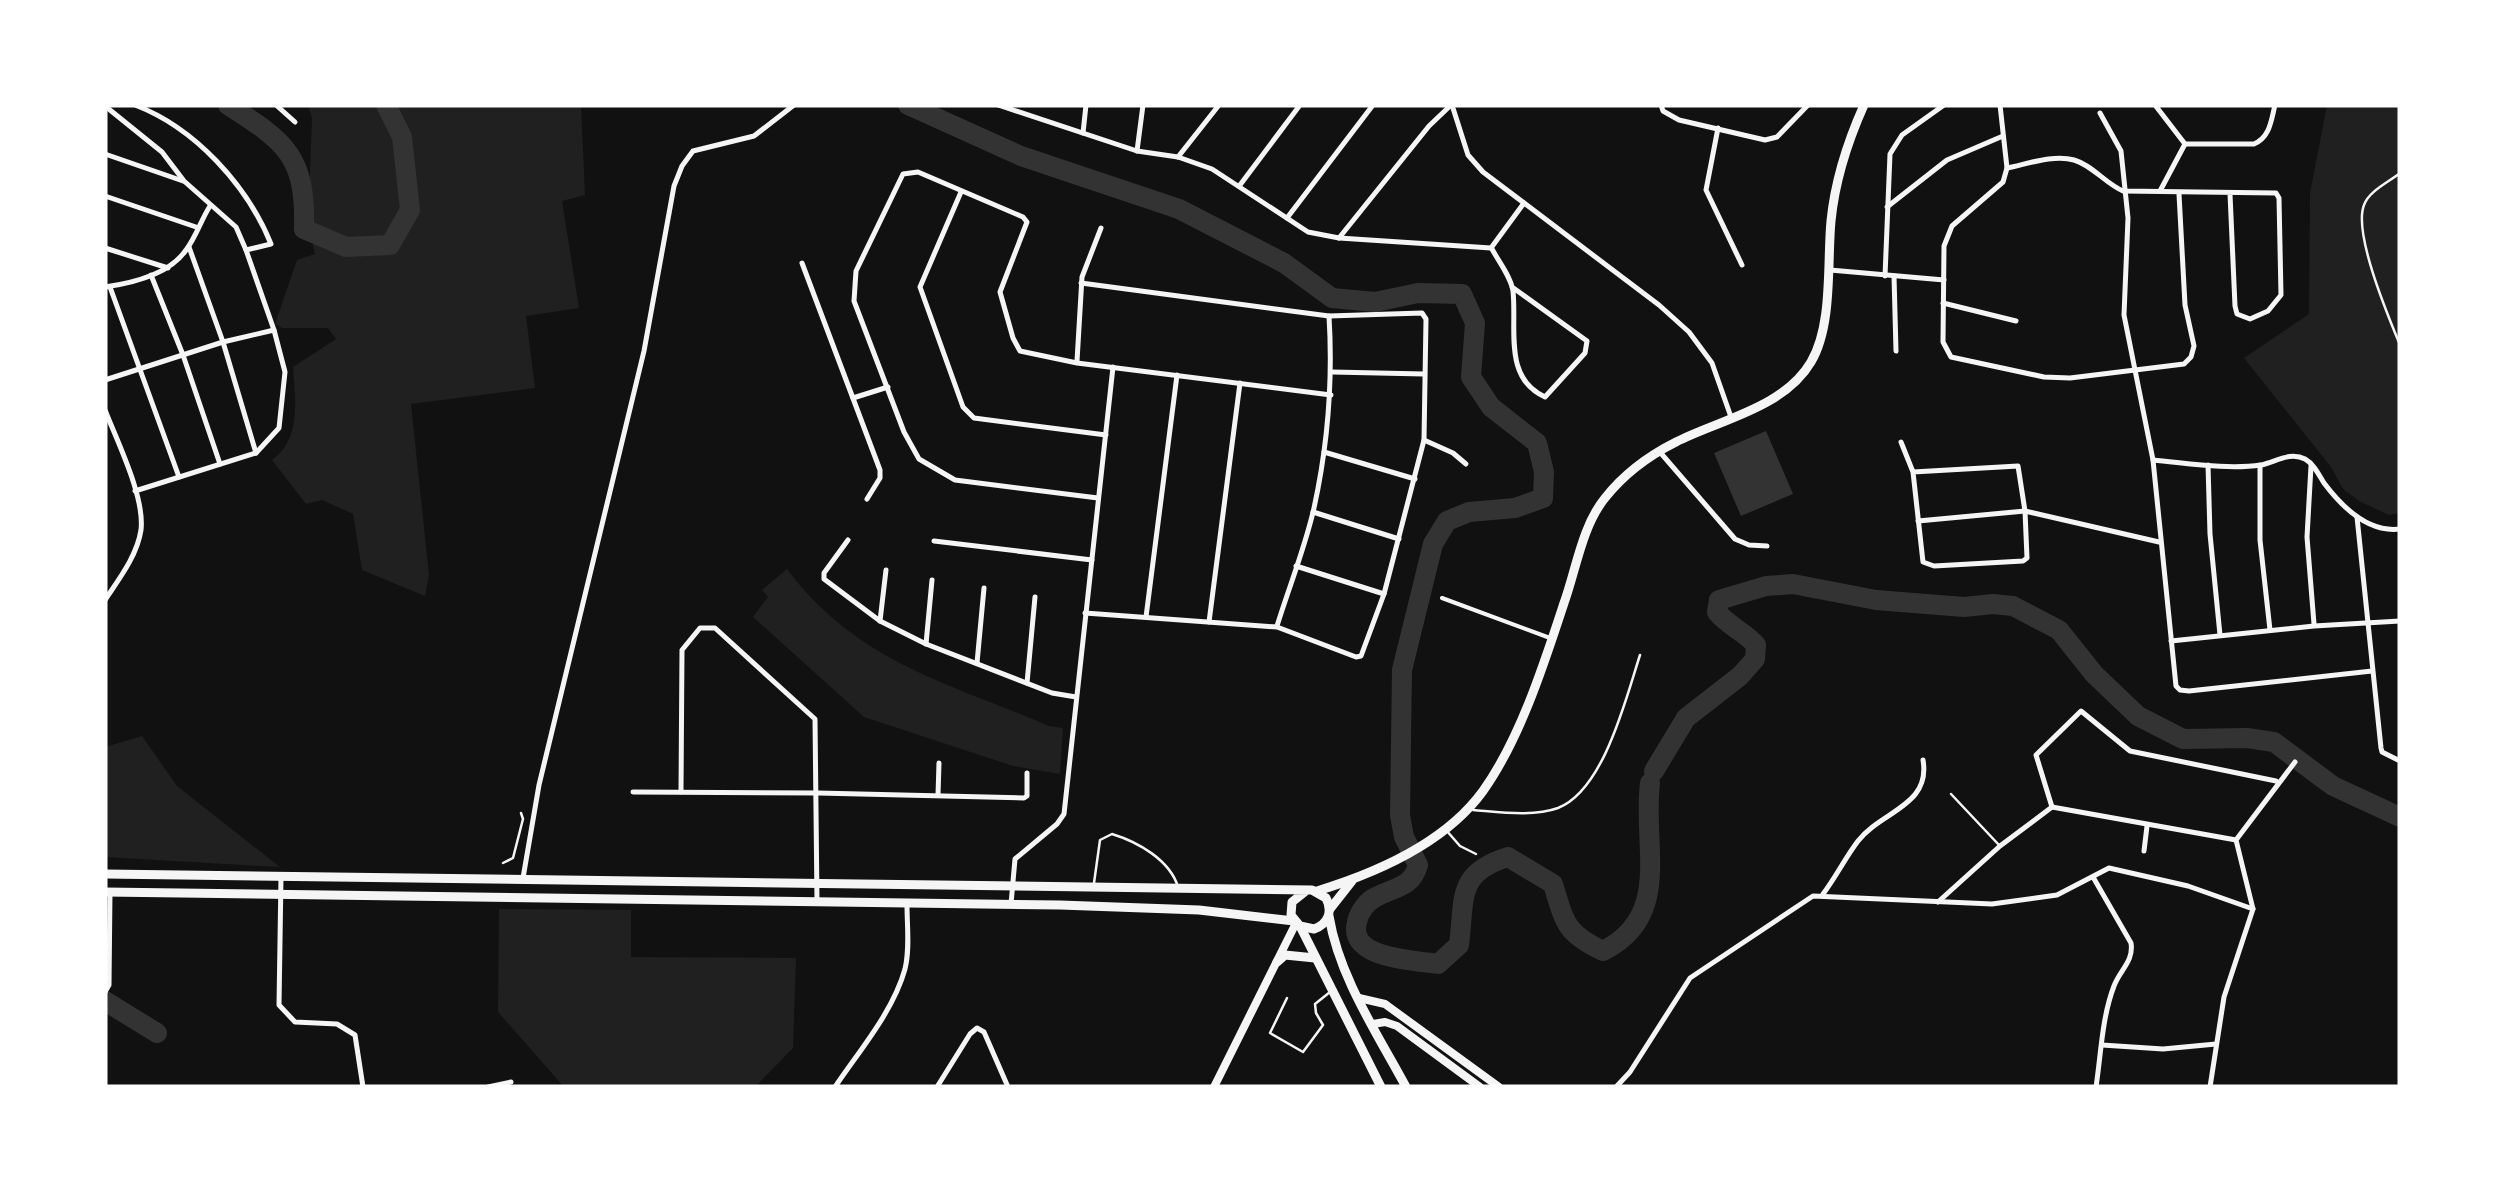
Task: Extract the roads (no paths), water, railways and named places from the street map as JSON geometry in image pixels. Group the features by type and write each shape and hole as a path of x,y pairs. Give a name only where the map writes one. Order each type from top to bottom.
{"main road":[{"path":"105,874 1312,890 1354,879 1445,829 1498,768 1552,638 1590,522 1602,502 1638,464 1773,398 1811,362 1830,270 1830,223 1837,179 1864,105"},
{"path":"522,897 523,879"},
{"path":"107,892 1011,904 1200,910 1314,929 1354,879"},
{"path":"1312,890 1326,898 1334,944 1406,1087"},
{"path":"1312,890 1292,902 1296,923 1381,1087"},
{"path":"1214,1087 1296,923"},
{"path":"1315,957 1319,942 1334,944"},
{"path":"1277,962 1285,955 1315,957"},
{"path":"1360,998 1385,1004 1499,1087"},
{"path":"1373,1024 1386,1022 1397,1026 1480,1087"}],"street":[{"path":"135,105 159,114 194,141 242,192 271,244 246,250"},
{"path":"276,105 295,122"},
{"path":"523,879 539,784 644,351 674,186 693,151 754,136 794,105"},
{"path":"998,105 1138,151 1178,157 1212,169 1308,232 1339,238 1492,248"},
{"path":"1082,132 1086,105"},
{"path":"1138,151 1144,105"},
{"path":"1178,157 1219,105"},
{"path":"1240,185 1300,105"},
{"path":"1286,219 1373,105"},
{"path":"1339,238 1429,126 1452,105 1468,155 1483,172 1689,332 1712,362 1731,418"},
{"path":"1661,105 1663,111 1679,120 1752,140 1777,136 1808,105"},
{"path":"1884,276 1890,154 1902,136 1944,105"},
{"path":"2000,105 2007,168 2004,182 1952,226 1944,246 1943,342 1951,357 2070,378 2184,364 2194,346 2185,305 2179,194"},
{"path":"2155,105 2184,144"},
{"path":"2184,144 2254,144 2269,131 2275,105"},
{"path":"105,106 162,152 184,181 236,227 274,330 285,372 279,428 256,454 135,490"},
{"path":"2100,112 2122,151 2128,218 2124,314 2153,460 2176,686 2189,691 2372,672"},
{"path":"1718,128 1706,190 1742,265"},
{"path":"1887,207 1947,160 2004,136"},
{"path":"2160,192 2184,144"},
{"path":"105,154 184,181"},
{"path":"2007,168 2042,160 2074,160 2123,191 2272,191 2280,198 2281,295 2268,311 2250,319 2237,314 2234,306 2230,194"},
{"path":"1098,498 955,480 919,459 904,432 854,302 853,286 856,270 903,174 918,172 1023,217 1026,222 1000,292 1020,351 1077,363 1331,395"},
{"path":"962,192 920,286 963,407 974,418 1106,436"},
{"path":"105,196 196,226"},
{"path":"1492,248 1524,204"},
{"path":"179,478 107,287 168,268 189,247 196,226 211,205"},
{"path":"1077,363 1081,284 1101,228"},
{"path":"189,247 224,342 256,454"},
{"path":"105,248 168,268"},
{"path":"1492,248 1512,287 1516,366 1524,382 1545,397 1585,352 1587,341 1512,287"},
{"path":"802,263 881,473 867,499"},
{"path":"1830,270 1944,280"},
{"path":"150,275 183,355 220,464"},
{"path":"1894,276 1896,350"},
{"path":"1081,284 1328,316 1422,314 1426,319 1424,440 1365,652 1356,658 1277,627 1085,613"},
{"path":"1944,303 2016,321"},
{"path":"1277,627 1313,512 1324,452 1332,372 1328,316"},
{"path":"105,380 274,330"},
{"path":"1011,904 1015,859 1064,814 1113,367"},
{"path":"1332,372 1424,374"},
{"path":"1146,617 1176,376"},
{"path":"1209,622 1240,383"},
{"path":"853,398 888,387"},
{"path":"105,410 135,490 141,529 130,562 105,600"},
{"path":"1424,440 1453,453 1466,464"},
{"path":"1901,442 1913,472 1923,562 1934,566 2023,560 2028,552 2026,511 2018,466 1913,472"},
{"path":"105,444 118,446"},
{"path":"1660,450 1735,539 1767,546"},
{"path":"1324,452 1415,480"},
{"path":"2153,460 2260,465 2286,457 2303,458 2357,516 2380,528 2400,529 2400,538"},
{"path":"2311,463 2306,510 2314,626"},
{"path":"2208,465 2220,635"},
{"path":"2260,465 2260,540 2270,630"},
{"path":"1918,521 2026,511 2159,542"},
{"path":"1313,512 1399,539"},
{"path":"2357,516 2381,748 2400,761"},
{"path":"848,540 824,572 824,580 880,620 926,644 1052,694 1076,697"},
{"path":"934,542 1092,560"},
{"path":"1296,566 1384,594"},
{"path":"880,620 886,570"},
{"path":"926,644 932,580"},
{"path":"976,663 984,588"},
{"path":"1027,684 1035,596"},
{"path":"1442,598 1552,638"},
{"path":"2171,642 2400,621"},
{"path":"680,792 682,648 702,627 716,628 815,720 817,901"},
{"path":"2052,807 2036,760 2039,751 2078,713 2085,711 2130,751 2278,781"},
{"path":"1823,894 1858,840 1913,800 1925,775 1923,760"},
{"path":"2210,1087 2224,997 2252,909 2236,840 2295,762"},
{"path":"938,796 939,763"},
{"path":"634,792 1027,796 1027,773"},
{"path":"1936,904 2000,846 2052,807 2236,840"},
{"path":"2144,851 2148,826"},
{"path":"1616,1087 1630,1072 1690,978 1805,901 1823,894 1936,904 1992,904 2058,895 2110,868 2188,886 2252,909"},
{"path":"280,876 278,1005 295,1022 337,1024 354,1035 363,1087"},
{"path":"2093,876 2132,952 2116,980 2108,1006 2096,1087"},
{"path":"105,992 110,985 107,892"},
{"path":"835,1087 889,1005 904,973 908,955 906,902"},
{"path":"937,1087 977,1028 984,1032 1008,1087"},
{"path":"2102,1045 2163,1049 2216,1044"},
{"path":"488,1087 511,1082"}],"lane":[{"path":"1020,113 1022,105"},
{"path":"2400,173 2369,197 2362,220 2378,292 2400,345"},
{"path":"1466,809 1536,812 1557,808 1571,800 1610,748 1640,655"},
{"path":"1951,794 2000,846"},
{"path":"503,863 513,858 523,819 521,813"},
{"path":"1445,829 1460,846 1476,854"},
{"path":"1094,887 1096,849 1100,840 1112,834 1153,854 1174,874 1178,888"},
{"path":"1287,998 1270,1033 1304,1052 1323,1025 1315,1004 1332,991"}],"waterway":[{"path":"228,105 265,130 289,153 301,184 304,229 346,247 390,245 410,210 402,137 386,105"},
{"path":"908,105 1021,156 1179,209 1284,263 1332,298 1375,302 1418,293 1462,294 1475,323 1471,377 1491,407 1537,443 1544,472 1543,498 1515,508 1469,512 1447,521 1433,544 1402,670 1400,815 1404,837 1418,865 1407,883 1364,907 1357,922 1362,944 1399,959 1438,964 1459,945 1463,901 1471,879 1491,863 1508,857 1553,884 1568,925 1603,951 1625,936 1639,919 1647,899 1650,783"},
{"path":"1654,771 1686,718 1740,676 1755,659 1756,645 1717,612 1719,600 1766,586 1793,584 1876,600 1964,607 2013,606 2059,630 2094,674 2138,716 2183,739 2247,738 2274,742 2333,786 2400,817"},
{"path":"105,1001 157,1033"}]}
